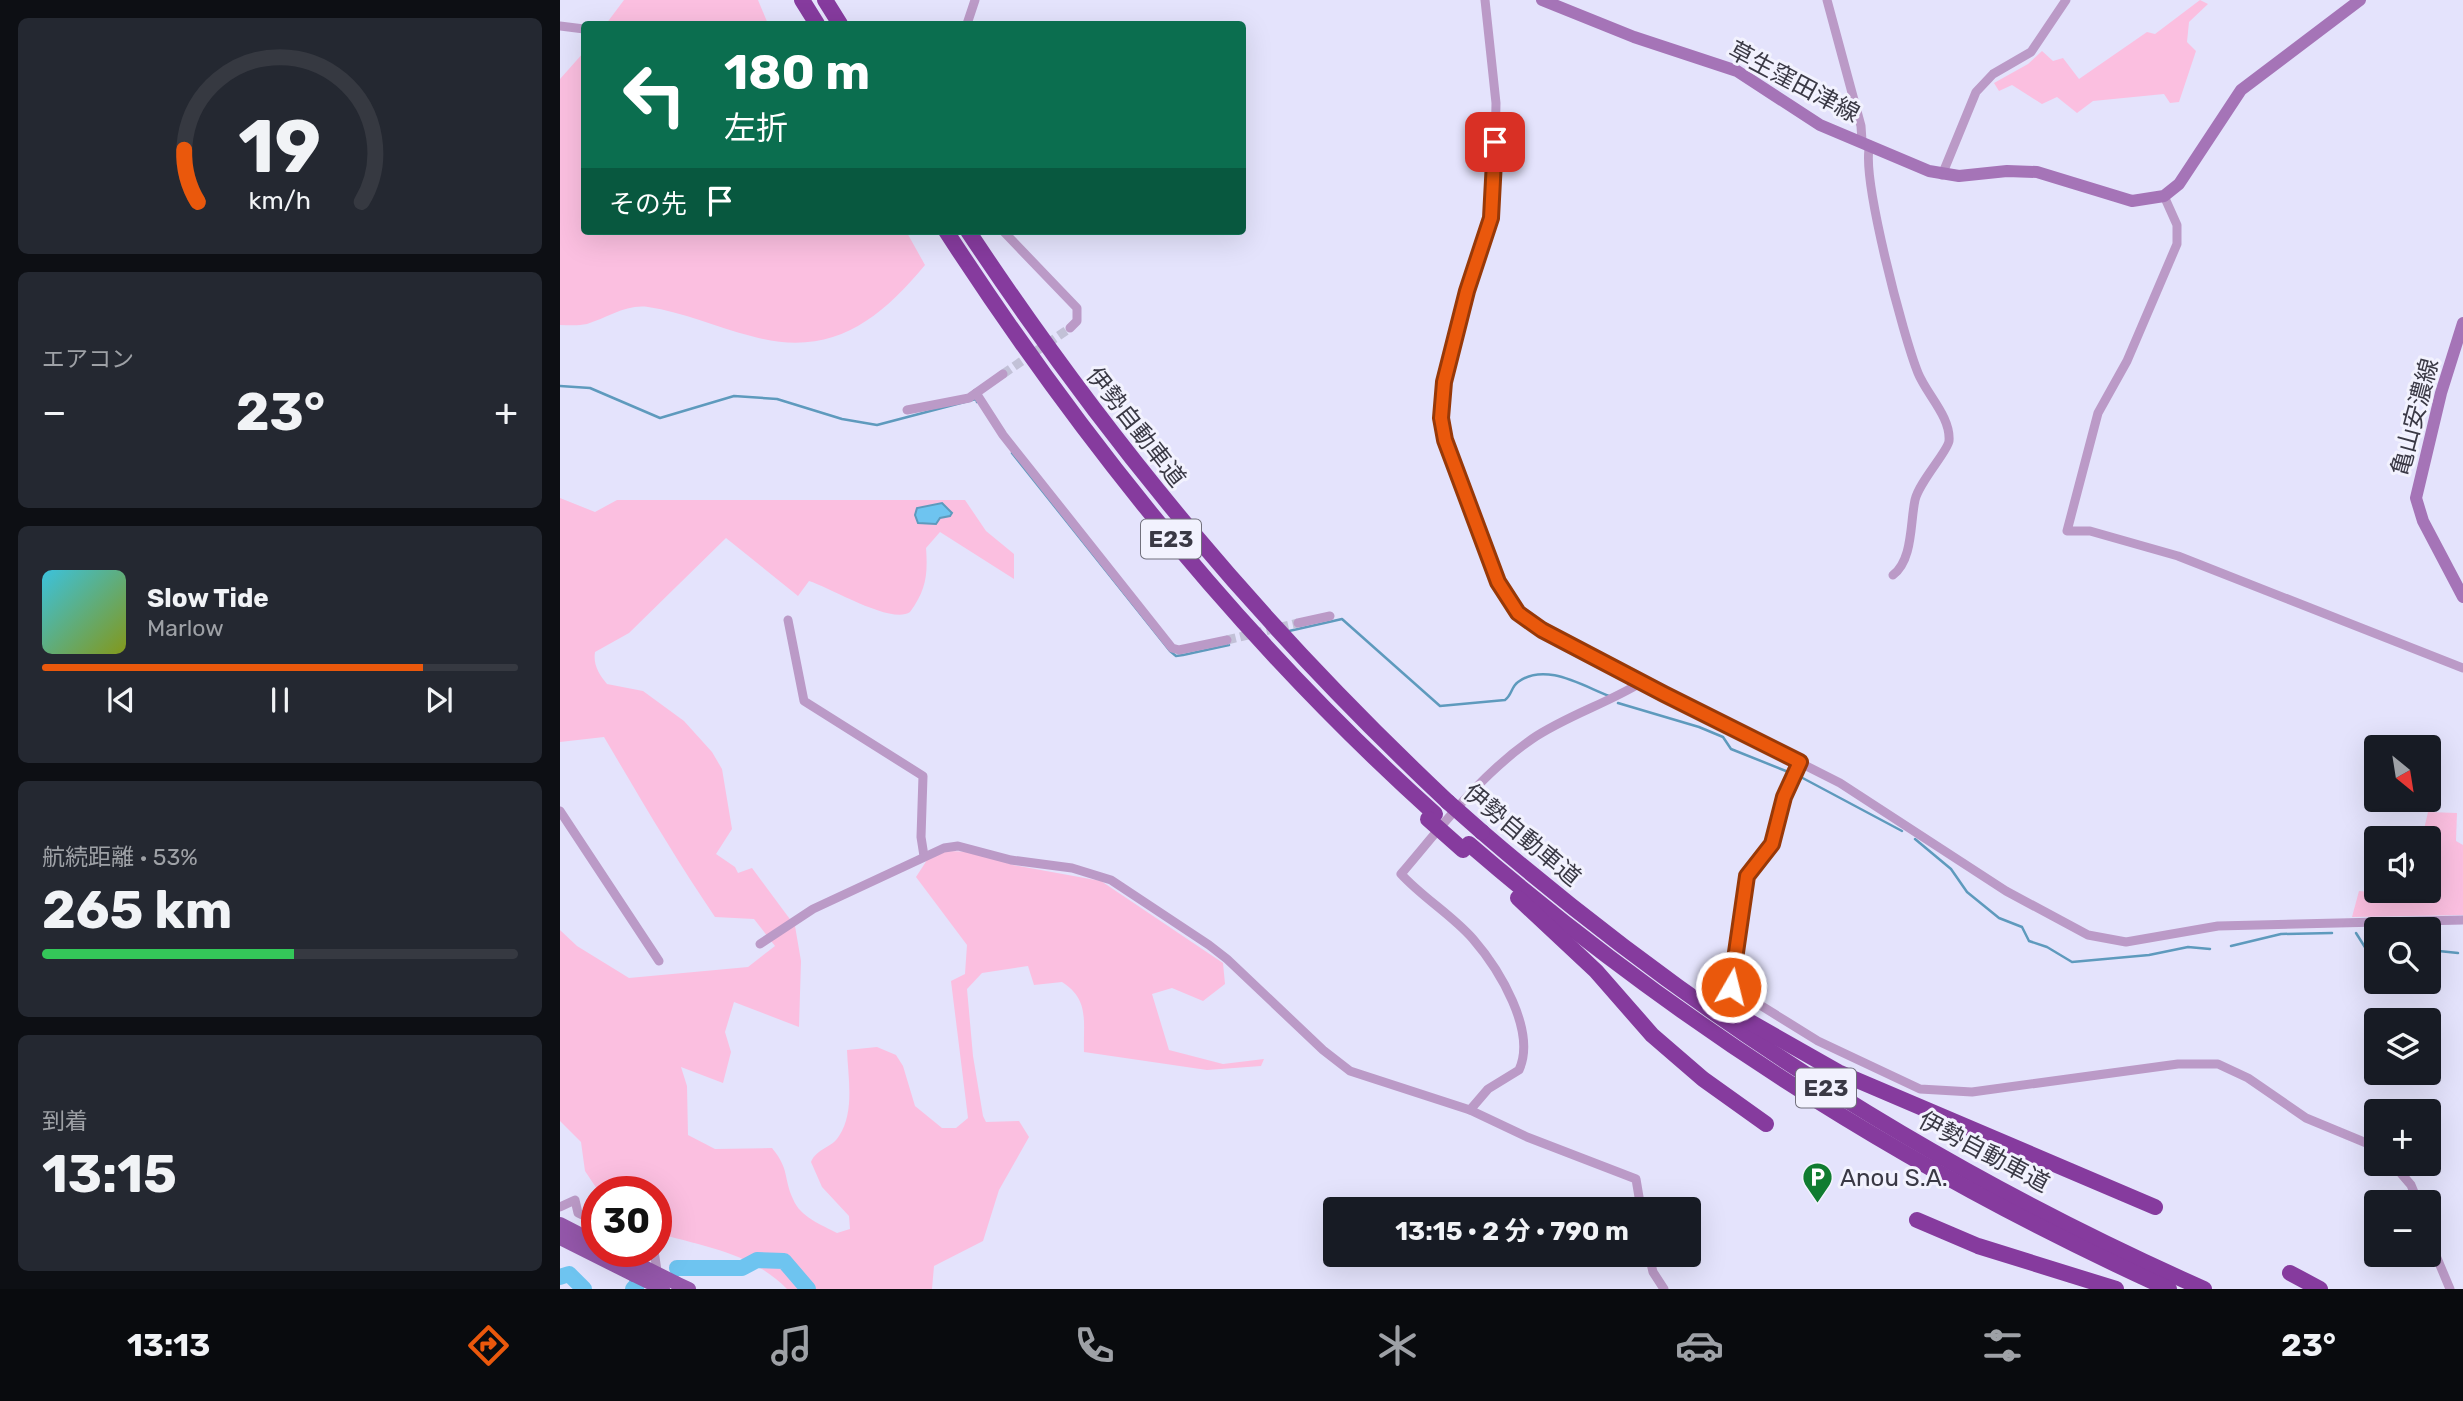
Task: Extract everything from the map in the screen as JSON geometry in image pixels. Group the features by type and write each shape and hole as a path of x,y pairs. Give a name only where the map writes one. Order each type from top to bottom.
{"highway":[{"path":"802,0 815,21"},
{"path":"825,0 838,21"},
{"name":"伊勢自動車道","path":"949,235 1027,353 1116,472 1250,632 1432,817 1466,847 1631,975 1770,1072 1906,1155 2049,1231 2169,1289"},
{"name":"伊勢自動車道","path":"971,235 1084,400 1196,540 1319,676 1482,832 1617,942 1779,1059 1914,1142 2204,1289"},
{"path":"1466,847 1596,971 1652,1035 1703,1079 1766,1124"},
{"path":"1617,942 1748,1023 1838,1072 2155,1208"},
{"path":"1917,1220 1978,1246 2116,1289"},
{"path":"2290,1273 2320,1289"}],"main road":[{"name":"草生窪田津線","path":"1542,0 1634,37 1737,71 1820,125 1907,163 1942,175 2030,172 2124,200 2145,201 2164,196"},
{"path":"2164,196 2184,178 2241,90 2360,0"},
{"name":"亀山安濃線","path":"2463,323 2441,393 2416,498 2423,521 2463,597"},
{"path":"560,1224 581,1235"},
{"path":"560,1238 672,1287"},
{"path":"634,1267 638,1270"}],"street":[{"path":"968,21 975,0"},
{"path":"1485,0 1496,103 1494,197 1489,229 1467,291 1444,382 1441,418 1445,440 1498,582 1513,608 1542,630 1863,797 2006,891 2069,927 2097,937 2137,941 2218,926 2463,920"},
{"path":"1827,0 1866,143 1870,186 1902,330 1926,391 1945,419 1949,437 1946,450 1935,461 1916,496 1913,522 1901,569 1893,575"},
{"path":"1942,175 1972,99 1982,83 2031,52 2066,0"},
{"path":"963,21 969,14"},
{"path":"560,26 581,29"},
{"path":"2164,196 2177,225 2177,244 2127,360 2098,413 2067,531 2090,531 2178,556 2463,668"},
{"path":"1007,235 1077,308 1076,321 1070,328"},
{"path":"907,410 962,400 1003,374"},
{"path":"976,393 1011,445 1172,648 1179,650 1227,640"},
{"path":"1298,623 1331,616"},
{"path":"788,620 804,701 923,776 920,837 924,856"},
{"path":"1470,1110 1488,1089 1519,1070 1525,1051 1521,1029 1506,986 1475,941 1401,874 1484,778 1513,753 1543,732 1642,682"},
{"path":"1799,765 1784,797 1772,844 1747,876 1731,987 1747,999 1828,1046 1920,1090 1972,1093 2178,1064 2218,1064 2248,1078 2306,1118 2364,1142"},
{"path":"560,811 659,961"},
{"path":"760,944 813,909 924,856 958,846 1011,860 1072,868 1111,880 1227,959 1291,1021 1350,1071 1470,1110 1527,1137 1636,1179 1639,1197"},
{"path":"560,1207 575,1200 578,1213 581,1214"},
{"path":"662,1267 672,1287"},
{"path":"1652,1267 1664,1289"},
{"path":"2441,1267 2450,1289"}],"shaded area":[{"path":"624,0 758,0 767,21 608,21"},
{"path":"2200,0 2208,4 2189,22 2187,42 2196,51 2179,102 2170,103 2164,94 2093,101 2077,113 2057,97 2042,104 2012,85 1999,91 1994,83 2028,64 2042,51 2053,61 2063,58 2079,79 2147,32 2155,34"},
{"path":"581,55 581,235 908,235 925,265 889,304 869,319 849,331 804,342 779,342 751,336 674,312 648,307 624,309 587,324 560,325 560,79"},
{"path":"560,498 595,512 617,500 965,500 986,531 1014,554 1014,579 940,532 926,548 927,566 920,597 910,612 890,614 809,581 798,596 726,538 629,633 595,652 597,669 607,684 643,691 684,721 712,752 722,769 732,829 716,854 735,867 738,873 752,868 795,926 801,961 799,1027 734,1002 725,1032 731,1052 723,1083 681,1067 687,1086 688,1135 715,1149 772,1148 784,1168 796,1205 812,1220 837,1233 850,1229 849,1216 822,1187 811,1162 836,1140 844,1127 849,1105 847,1050 877,1047 896,1055 903,1066 915,1106 942,1128 956,1128 968,1118 951,981 965,974 967,945 916,877 927,860 947,851 975,852 1013,865 1101,881 1223,963 1225,984 1203,1001 1172,988 1152,994 1169,1050 1223,1064 1264,1059 1261,1066 1207,1070 1084,1052 1081,1004 1071,989 1062,982 1034,985 1028,966 982,973 967,989 973,1056 983,1116 986,1122 1019,1121 1029,1137 999,1190 983,1241 934,1266 932,1289 787,1289 743,1259 672,1237 672,1176 588,1176 585,1171 581,1142 560,1121 560,930 577,946 629,978 748,967 775,946 754,919 715,917 604,737 560,742"},
{"path":"2428,812 2457,813 2456,841 2463,845 2463,915 2352,917 2359,891 2364,892 2364,903 2441,903 2441,826 2425,826"}],"water":[{"path":"942,503 952,513 950,516 940,518 936,524 918,523 915,515 917,508"}],"waterway":[{"path":"560,386 590,388 660,418 734,396 777,399 842,419 877,425 976,399 977,402"},
{"path":"1012,453 1170,651 1176,656 1229,645"},
{"path":"1289,631 1342,619 1440,706 1505,700 1518,682 1540,674 1563,677 1609,696"},
{"path":"1618,703 1699,727 1723,737 1731,749 1791,773"},
{"path":"1797,775 1902,831"},
{"path":"1915,839 1951,869 1967,892 1999,918 2022,927 2029,941 2047,947 2072,962 2149,955 2188,947 2210,949"},
{"path":"2231,946 2281,934 2332,933"},
{"path":"2356,933 2364,946"},
{"path":"2441,951 2458,953"},
{"path":"677,1268 742,1268 757,1260 784,1261 808,1289"},
{"path":"560,1277 569,1274 584,1289"},
{"path":"633,1289 640,1281"}],"tunnel":[{"path":"1003,374 1070,328"},
{"path":"1227,640 1298,623"}],"place":[{"name":"Anou S.A.","path":"1817,1205"}],"route":[{"path":"1495,142 1494,197 1489,229 1467,291 1444,382 1441,418 1445,440 1498,582 1518,613 1542,630 1800,762 1784,797 1772,844 1747,876 1731,987"}]}
